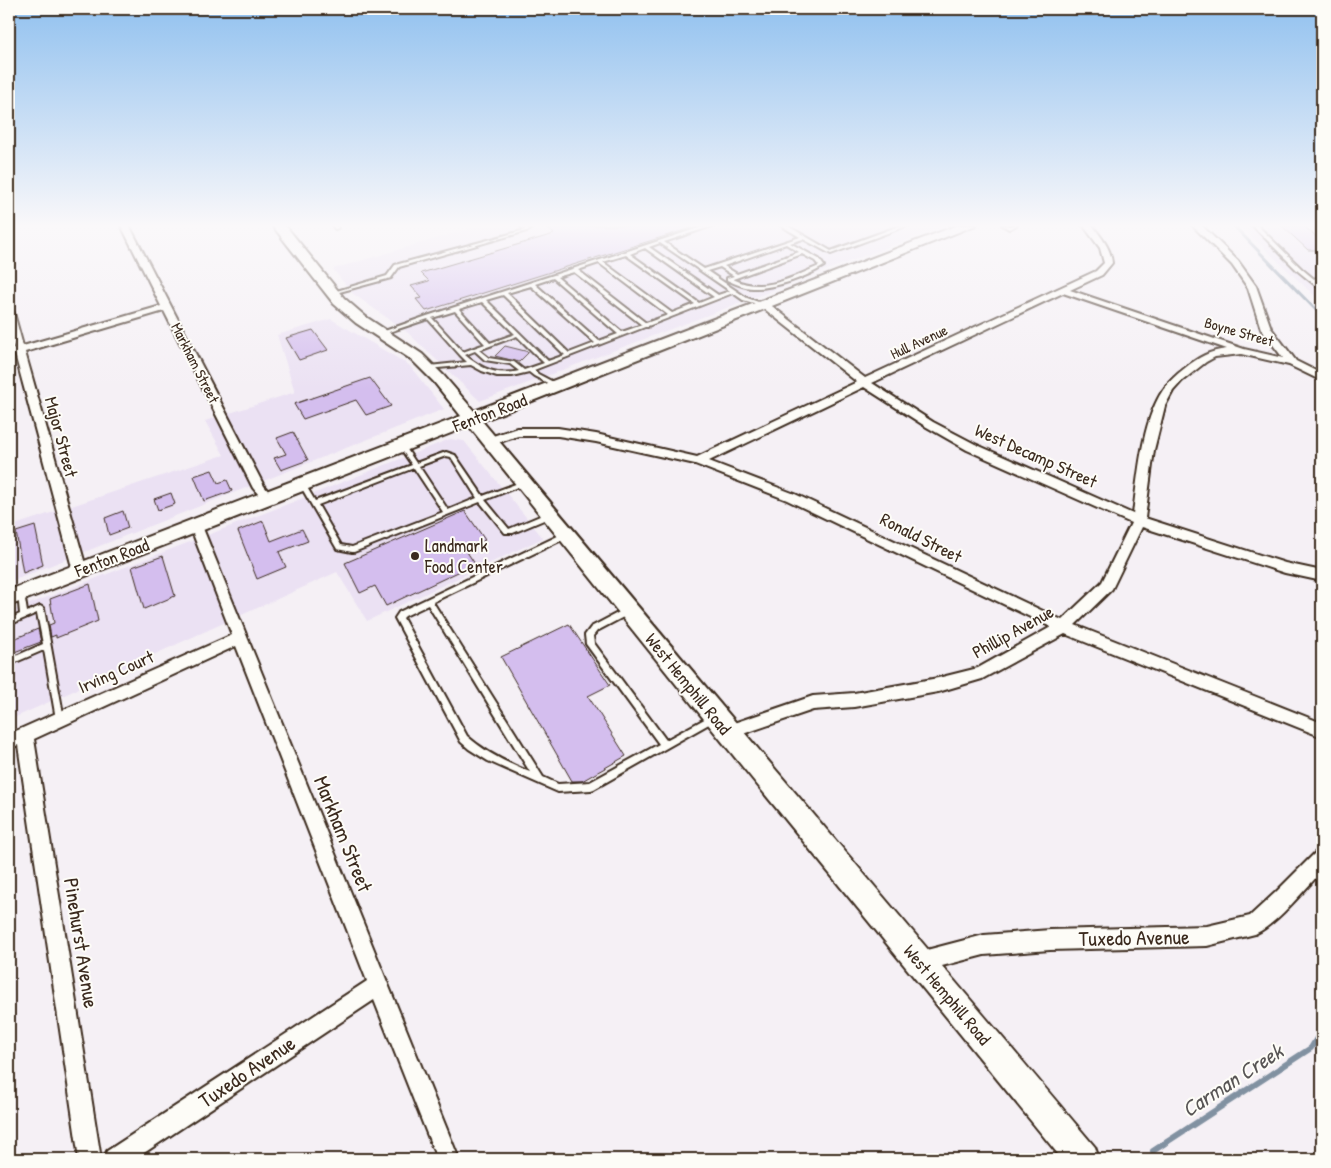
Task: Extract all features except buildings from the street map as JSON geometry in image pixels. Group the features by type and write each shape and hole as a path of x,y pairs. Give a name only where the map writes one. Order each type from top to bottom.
{"street":[{"name":"Markham Street","path":"153,280 259,488 268,498"},
{"name":"West Hemphill Road","path":"321,280 349,311 404,347 429,368 491,441 523,483 721,725 827,849 1083,1159"},
{"name":"Fenton Road","path":"15,596 829,280"},
{"name":"Hull Avenue","path":"698,461 1087,280"},
{"path":"1247,280 1253,288 1266,330 1292,363 1322,378"},
{"name":"Boyne Street","path":"1065,291 1241,351 1292,363"},
{"name":"West Decamp Street","path":"765,305 866,384 929,424 971,447 1138,521 1285,568 1322,576"},
{"path":"14,352 167,308"},
{"name":"Major Street","path":"9,313 14,352 80,571"},
{"name":"Phillip Avenue","path":"721,725 813,704 854,700 938,686 982,673 1064,627 1107,584 1138,521 1148,450 1160,406 1168,390 1178,379 1202,360 1213,354 1241,351"},
{"name":"Ronald Street","path":"491,441 517,432 558,432 596,438 698,461 791,496 862,529 968,583 1064,627 1322,730"},
{"name":"Markham Street","path":"196,526 448,1159"},
{"name":"Irving Court","path":"17,738 240,638"},
{"name":"Pinehurst Avenue","path":"17,738 90,1159"},
{"name":"Tuxedo Avenue","path":"919,962 984,946 1050,940 1207,936 1255,924 1283,899 1322,858"},
{"name":"Tuxedo Avenue","path":"115,1159 379,985"}],"lane":[{"path":"332,293 380,280"},
{"path":"381,333 546,280"},
{"path":"557,280 622,334"},
{"path":"587,280 646,326"},
{"path":"624,280 672,315"},
{"path":"663,280 699,305"},
{"path":"693,280 718,297"},
{"path":"716,280 745,299 765,305"},
{"path":"731,280 738,285 762,288 785,280"},
{"path":"1316,280 1313,281 1322,288"},
{"path":"532,284 598,343"},
{"path":"429,317 476,368 502,376 513,376 733,291"},
{"path":"504,293 568,354"},
{"path":"483,300 547,363"},
{"path":"456,309 489,345"},
{"path":"463,354 518,334"},
{"path":"475,349 488,358 512,363 524,372"},
{"path":"429,368 472,364"},
{"path":"530,370 557,386"},
{"path":"402,446 447,513"},
{"path":"314,504 446,454 454,456 481,499 507,531 549,515"},
{"path":"303,485 339,547 352,550 523,483"},
{"path":"566,535 402,614 399,618 464,739 472,747 492,759 558,788 591,786 665,745 721,725"},
{"path":"15,596 24,616"},
{"path":"429,601 540,780"},
{"path":"9,622 40,610 60,719"},
{"path":"628,611 594,629 590,635 590,644 665,745"},
{"path":"9,662 46,646"}],"shaded area":[{"path":"341,280 802,280 480,401 407,332 352,293"},
{"path":"1297,280 1322,280 1322,303"},
{"path":"331,319 409,365 444,409 9,582 9,527 224,455 205,421 295,392 277,335"},
{"path":"450,439 464,441 543,538 367,621 337,572 9,720 9,612"}],"waterway":[{"name":"Carman Creek","path":"1286,280 1316,310 1322,313"},
{"name":"Carman Creek","path":"1153,1151 1311,1048 1322,1030"}],"place":[{"name":"Landmark Food Center","path":"415,556"}]}
